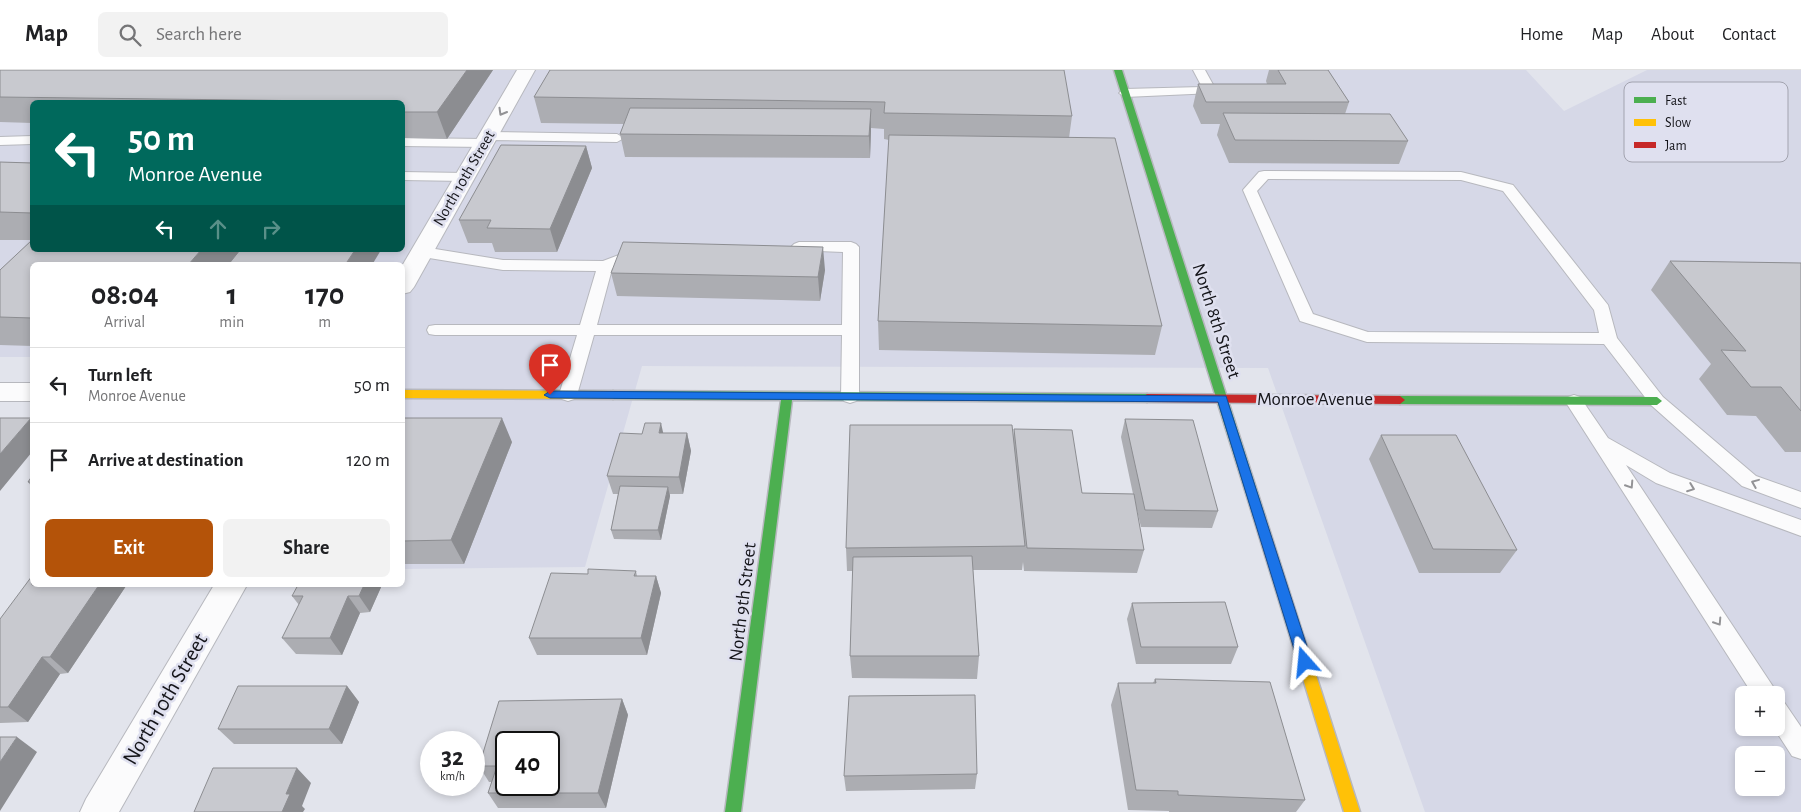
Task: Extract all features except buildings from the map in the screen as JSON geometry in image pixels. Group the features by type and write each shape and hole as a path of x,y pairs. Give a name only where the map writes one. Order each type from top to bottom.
{"street":[{"name":"North 10th Street","path":"405,282 526,70"},
{"name":"North 8th Street","path":"1118,70 1352,812"},
{"path":"0,392 30,392"},
{"name":"Monroe Avenue","path":"405,394 1657,401"},
{"name":"North 9th Street","path":"733,812 787,396"},
{"name":"North 10th Street","path":"100,812 230,587"}],"lane":[{"path":"1125,93 1210,90 1199,70"},
{"path":"405,142 617,138"},
{"path":"0,141 30,140"},
{"path":"1609,339 1367,337 1306,317 1250,190 1264,174 1461,176 1508,188 1602,310 1609,339 1657,401 1749,481 1801,500"},
{"path":"405,176 465,177"},
{"path":"423,252 503,265 605,266 651,247"},
{"path":"784,247 851,247 850,397"},
{"path":"568,395 605,266"},
{"path":"435,330 850,330"},
{"path":"1574,401 1760,686"},
{"path":"1602,442 1663,478 1801,528"},
{"path":"1785,724 1801,748"}],"shaded area":[{"path":"0,70 1526,70 1564,111 1647,70 1801,70 1801,812 1425,812 1268,368 642,366 585,567 405,569 405,262 30,262 30,357 0,357"}],"traffic: fast":[{"path":"1118,70 1259,516"},
{"path":"613,395 1147,398"},
{"path":"733,812 787,396"},
{"path":"1400,400 1657,401"}],"traffic: slow":[{"path":"405,394 613,395"},
{"path":"1259,516 1352,812"}],"traffic: jam":[{"path":"1147,398 1400,400"}],"route":[{"path":"550,395 1222,399 1305,662"}]}
